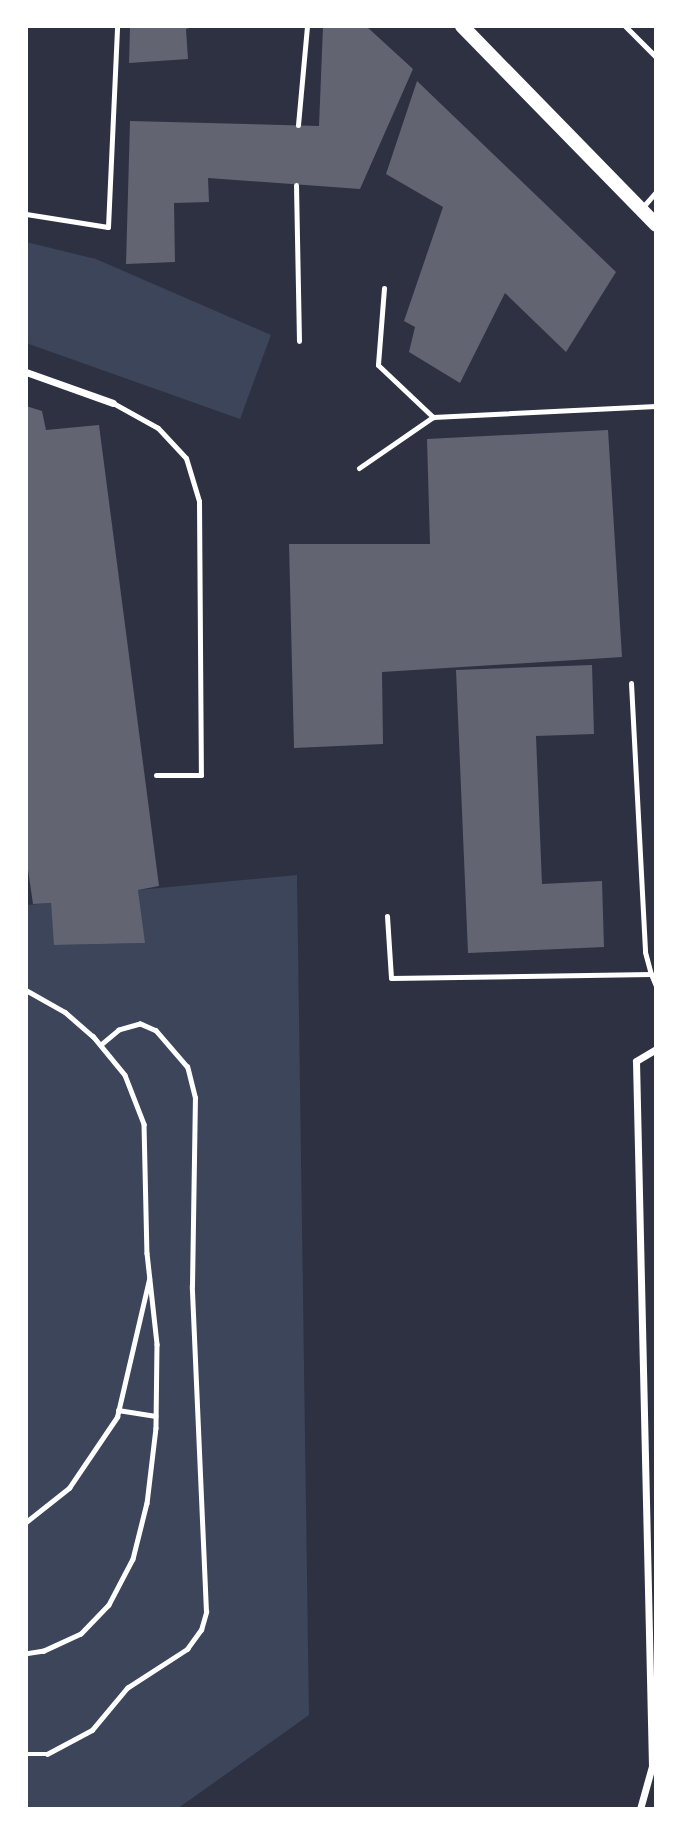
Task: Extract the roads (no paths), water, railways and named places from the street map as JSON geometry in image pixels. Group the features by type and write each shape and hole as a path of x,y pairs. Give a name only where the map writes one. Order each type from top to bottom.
{"main road":[{"path":"461,26 656,225"}],"street":[{"path":"26,372 113,403"},
{"path":"640,1809 652,1766 636,1061 656,1049"}],"lane":[{"path":"26,214 108,227 117,26"},
{"path":"298,125 307,26"},
{"path":"625,26 656,57"},
{"path":"296,185 299,341"},
{"path":"640,210 656,192"},
{"path":"384,288 379,365 433,417"},
{"path":"113,403 158,428 186,458 199,500 201,775 156,775"},
{"path":"359,468 433,417 656,405"},
{"path":"631,683 645,952 656,986"},
{"path":"387,916 391,978 651,974"}]}
